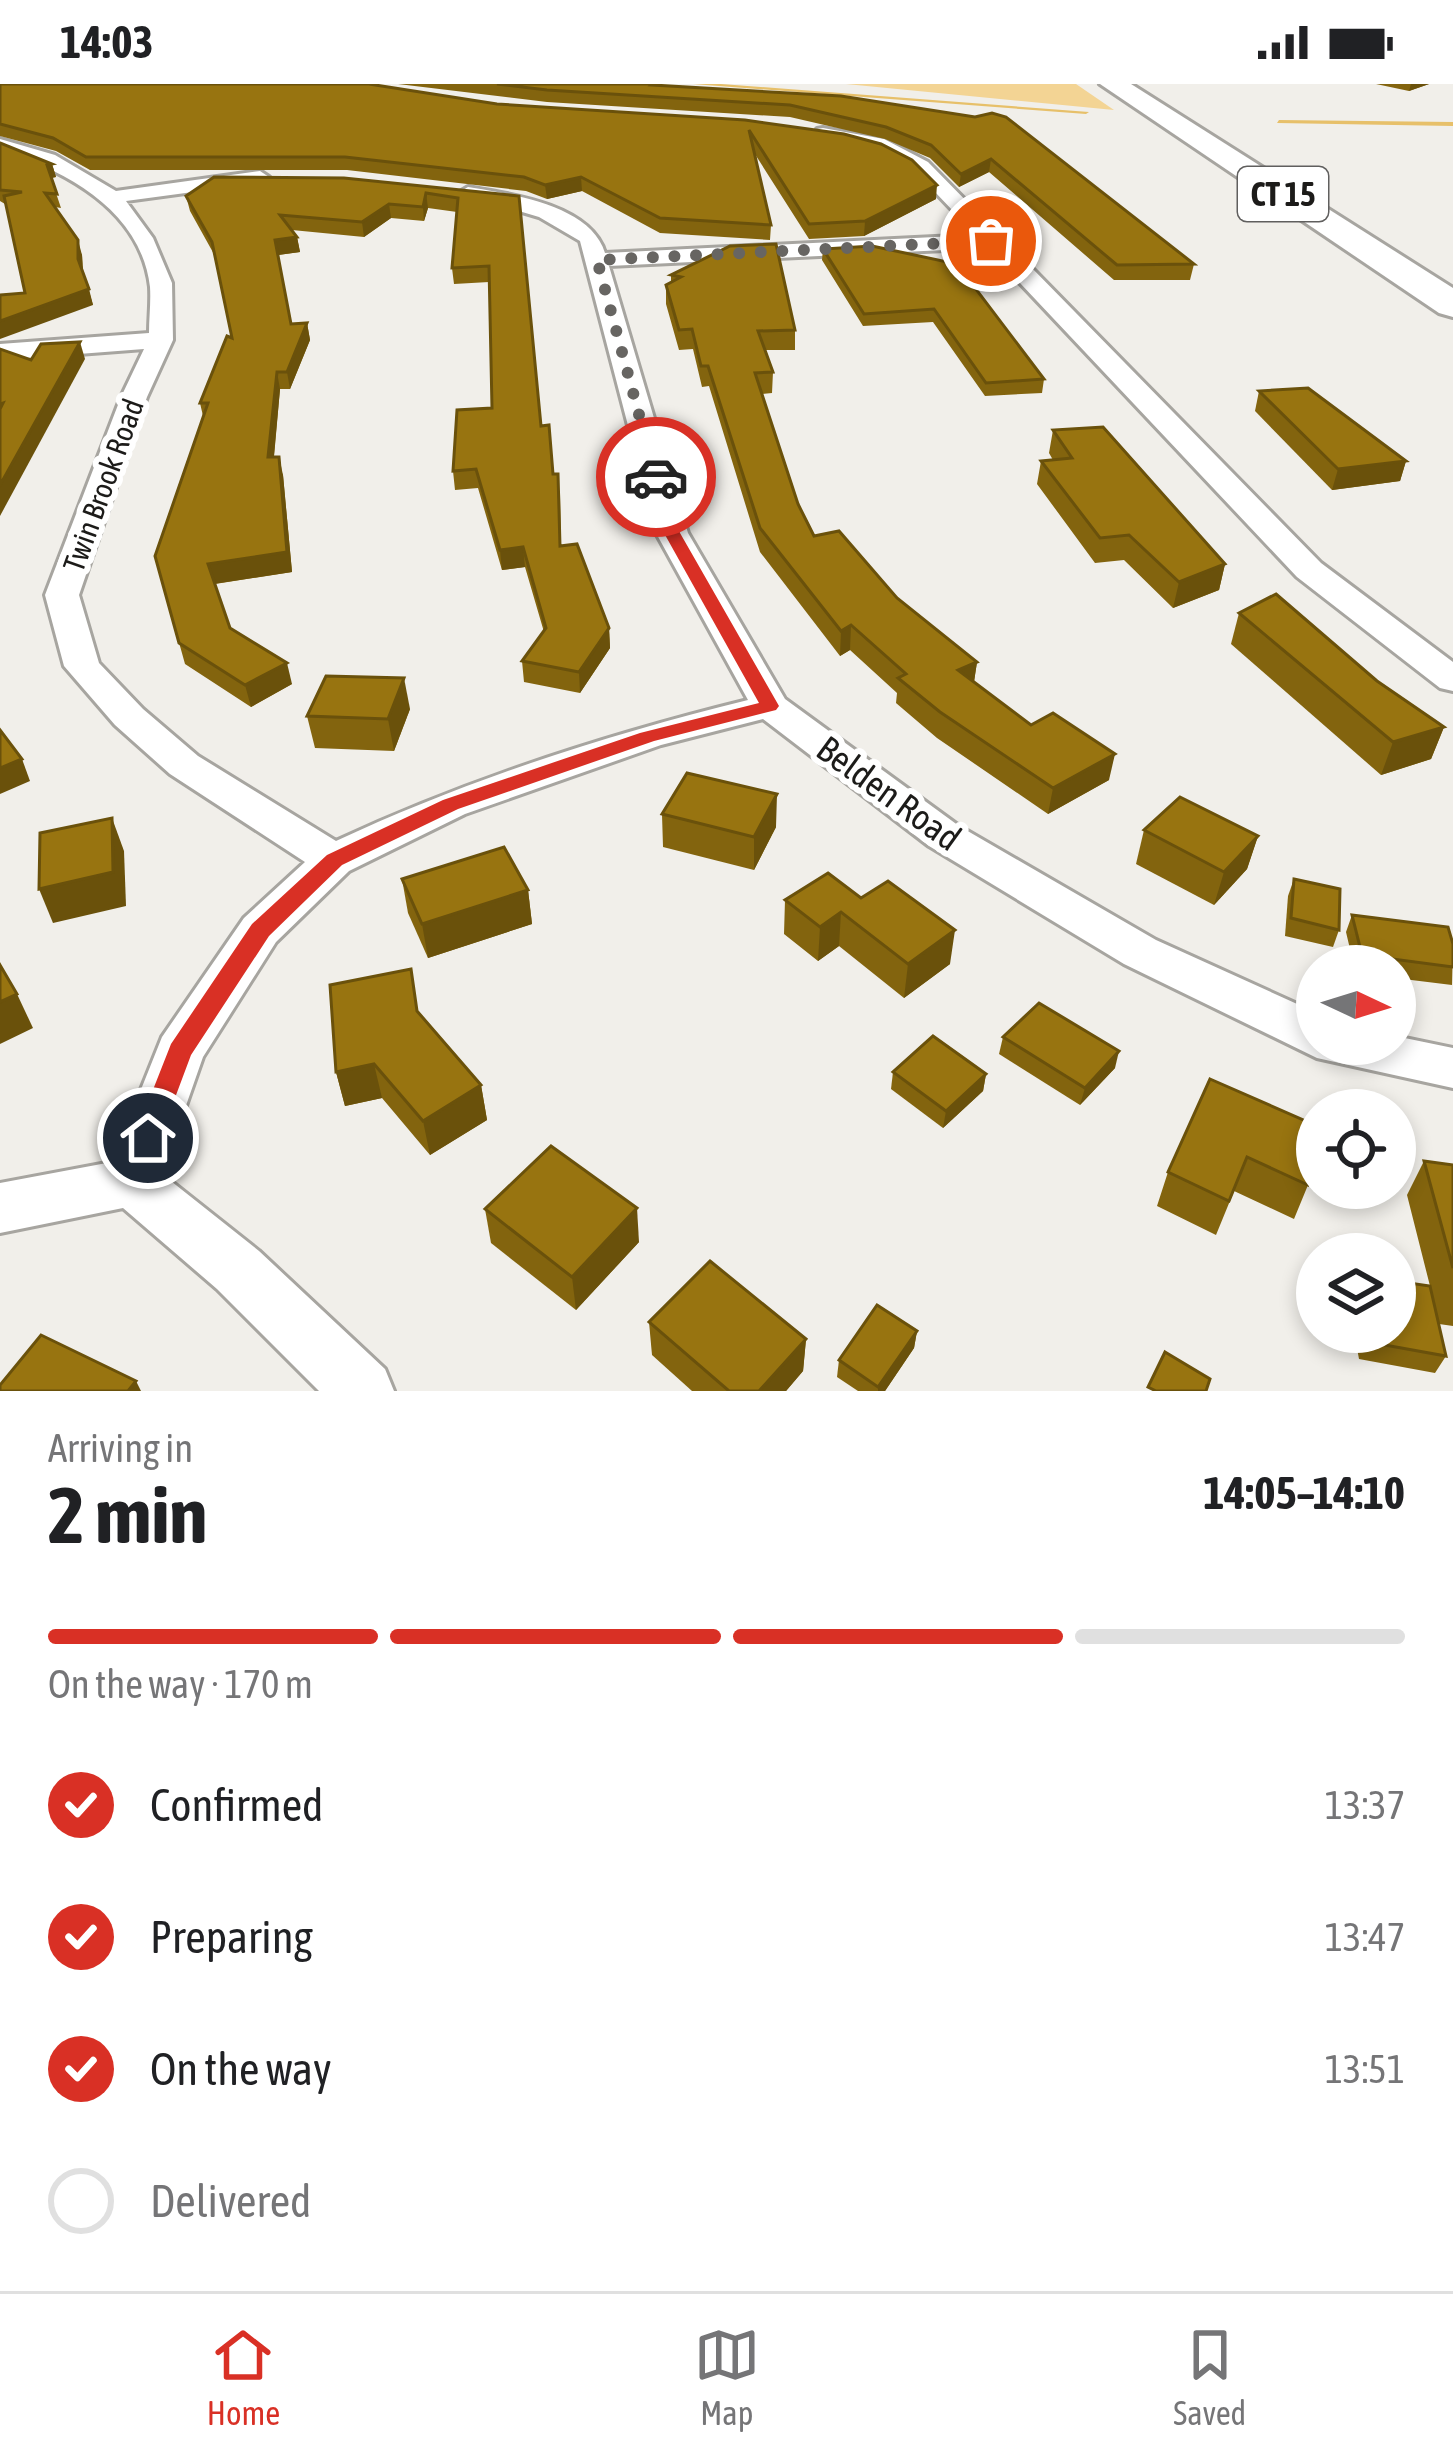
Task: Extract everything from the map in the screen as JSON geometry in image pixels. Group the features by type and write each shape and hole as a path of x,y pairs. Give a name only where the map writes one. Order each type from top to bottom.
{"highway":[{"name":"CT 15","path":"1113,84 1453,305"},
{"name":"CT 15","path":"1146,84 1453,274"}],"street":[{"path":"788,129 878,142 921,166 1309,570 1453,680"},
{"name":"Twin Brook Road","path":"0,144 49,159 113,197 142,238 161,283 161,340 134,397 62,595 82,666 184,765 334,860"},
{"path":"113,197 217,180 300,178"},
{"name":"Belden Road","path":"428,189 525,201 590,238 672,533 770,706 944,836 1140,952 1296,1025"},
{"path":"597,260 991,241"},
{"path":"0,352 161,340"},
{"path":"132,1182 180,1052 260,930 334,860 450,804 647,737 770,706"},
{"path":"1416,1060 1453,1068"},
{"path":"0,1208 132,1182"},
{"path":"132,1182 238,1270 363,1391"}],"shaded area":[{"path":"846,84 1076,84 1114,110"}],"building":[{"path":"0,84 369,84 497,104 745,120 881,144 912,160 937,185 865,221 809,224 749,130 771,225 660,218 581,177 545,185 524,177 345,157 86,157 53,138 0,124"},
{"path":"497,84 655,84 841,96 975,117 992,113 1006,117 1194,264 1117,265 991,159 961,174 931,145 886,127 790,105"},
{"path":"0,143 52,164 47,165 57,194 45,193 78,240 78,259 89,289 0,321 0,295 25,293 4,196 22,192 0,190"},
{"path":"214,177 344,178 519,196 541,426 549,425 553,474 558,474 560,546 577,544 609,628 579,672 522,661 546,628 523,547 500,550 476,469 453,471 457,410 492,408 489,266 452,268 458,198 426,193 423,207 389,204 362,222 280,215 297,237 275,240 291,324 307,323 287,372 277,372 268,457 279,457 287,552 208,564 230,628 287,663 245,685 179,643 155,556 208,403 200,403 227,336 232,338 212,242 186,196"},
{"path":"776,244 795,330 758,331 773,372 755,373 798,504 814,536 839,531 897,598 977,662 958,670 1031,725 1053,713 1115,754 1053,788 940,712 898,678 906,674 851,625 841,631 760,528 708,366 701,366 692,329 679,330 666,285 681,277 671,275 730,246"},
{"path":"872,246 957,264 1044,379 986,383 934,309 864,314 823,249"},
{"path":"80,342 0,485 0,349 31,360 41,344"},
{"path":"1308,388 1406,461 1338,469 1259,391"},
{"path":"1103,427 1225,564 1179,582 1129,535 1100,538 1041,461 1072,458 1053,430"},
{"path":"1276,594 1377,681 1444,727 1393,742 1239,613"},
{"path":"326,676 404,678 388,719 307,716"},
{"path":"0,730 22,759 0,768"},
{"path":"687,773 777,794 754,837 662,814"},
{"path":"1180,797 1258,836 1224,872 1144,830"},
{"path":"112,818 113,872 39,889 40,833"},
{"path":"504,847 528,890 422,924 402,879"},
{"path":"828,873 861,898 888,881 955,930 908,964 841,912 820,927 785,900"},
{"path":"1294,879 1340,889 1339,930 1291,918"},
{"path":"1352,915 1448,927 1453,967 1416,962 1416,945 1360,945"},
{"path":"0,965 17,994 0,1002"},
{"path":"411,969 417,1011 481,1085 423,1121 374,1064 336,1072 330,985"},
{"path":"1039,1003 1119,1051 1085,1088 1003,1037"},
{"path":"933,1036 986,1074 946,1111 893,1072"},
{"path":"1210,1079 1296,1117 1296,1179 1247,1157 1229,1201 1168,1172"},
{"path":"551,1146 637,1208 572,1277 485,1209"},
{"path":"1424,1161 1453,1165 1453,1268"},
{"path":"710,1261 806,1339 759,1391 729,1391 649,1322"},
{"path":"1416,1284 1430,1286 1446,1356 1416,1351"},
{"path":"877,1305 917,1331 878,1387 839,1360"},
{"path":"41,1335 136,1381 128,1391 0,1391"},
{"path":"1165,1352 1210,1379 1206,1391 1148,1387"}],"waterway":[{"path":"696,84 1086,112"},
{"path":"1279,122 1453,124"}],"way so far":[{"path":"656,477 597,260 991,241"}],"route":[{"path":"148,1138 180,1052 260,930 334,860 450,804 647,737 770,706 672,533 656,477"}]}
